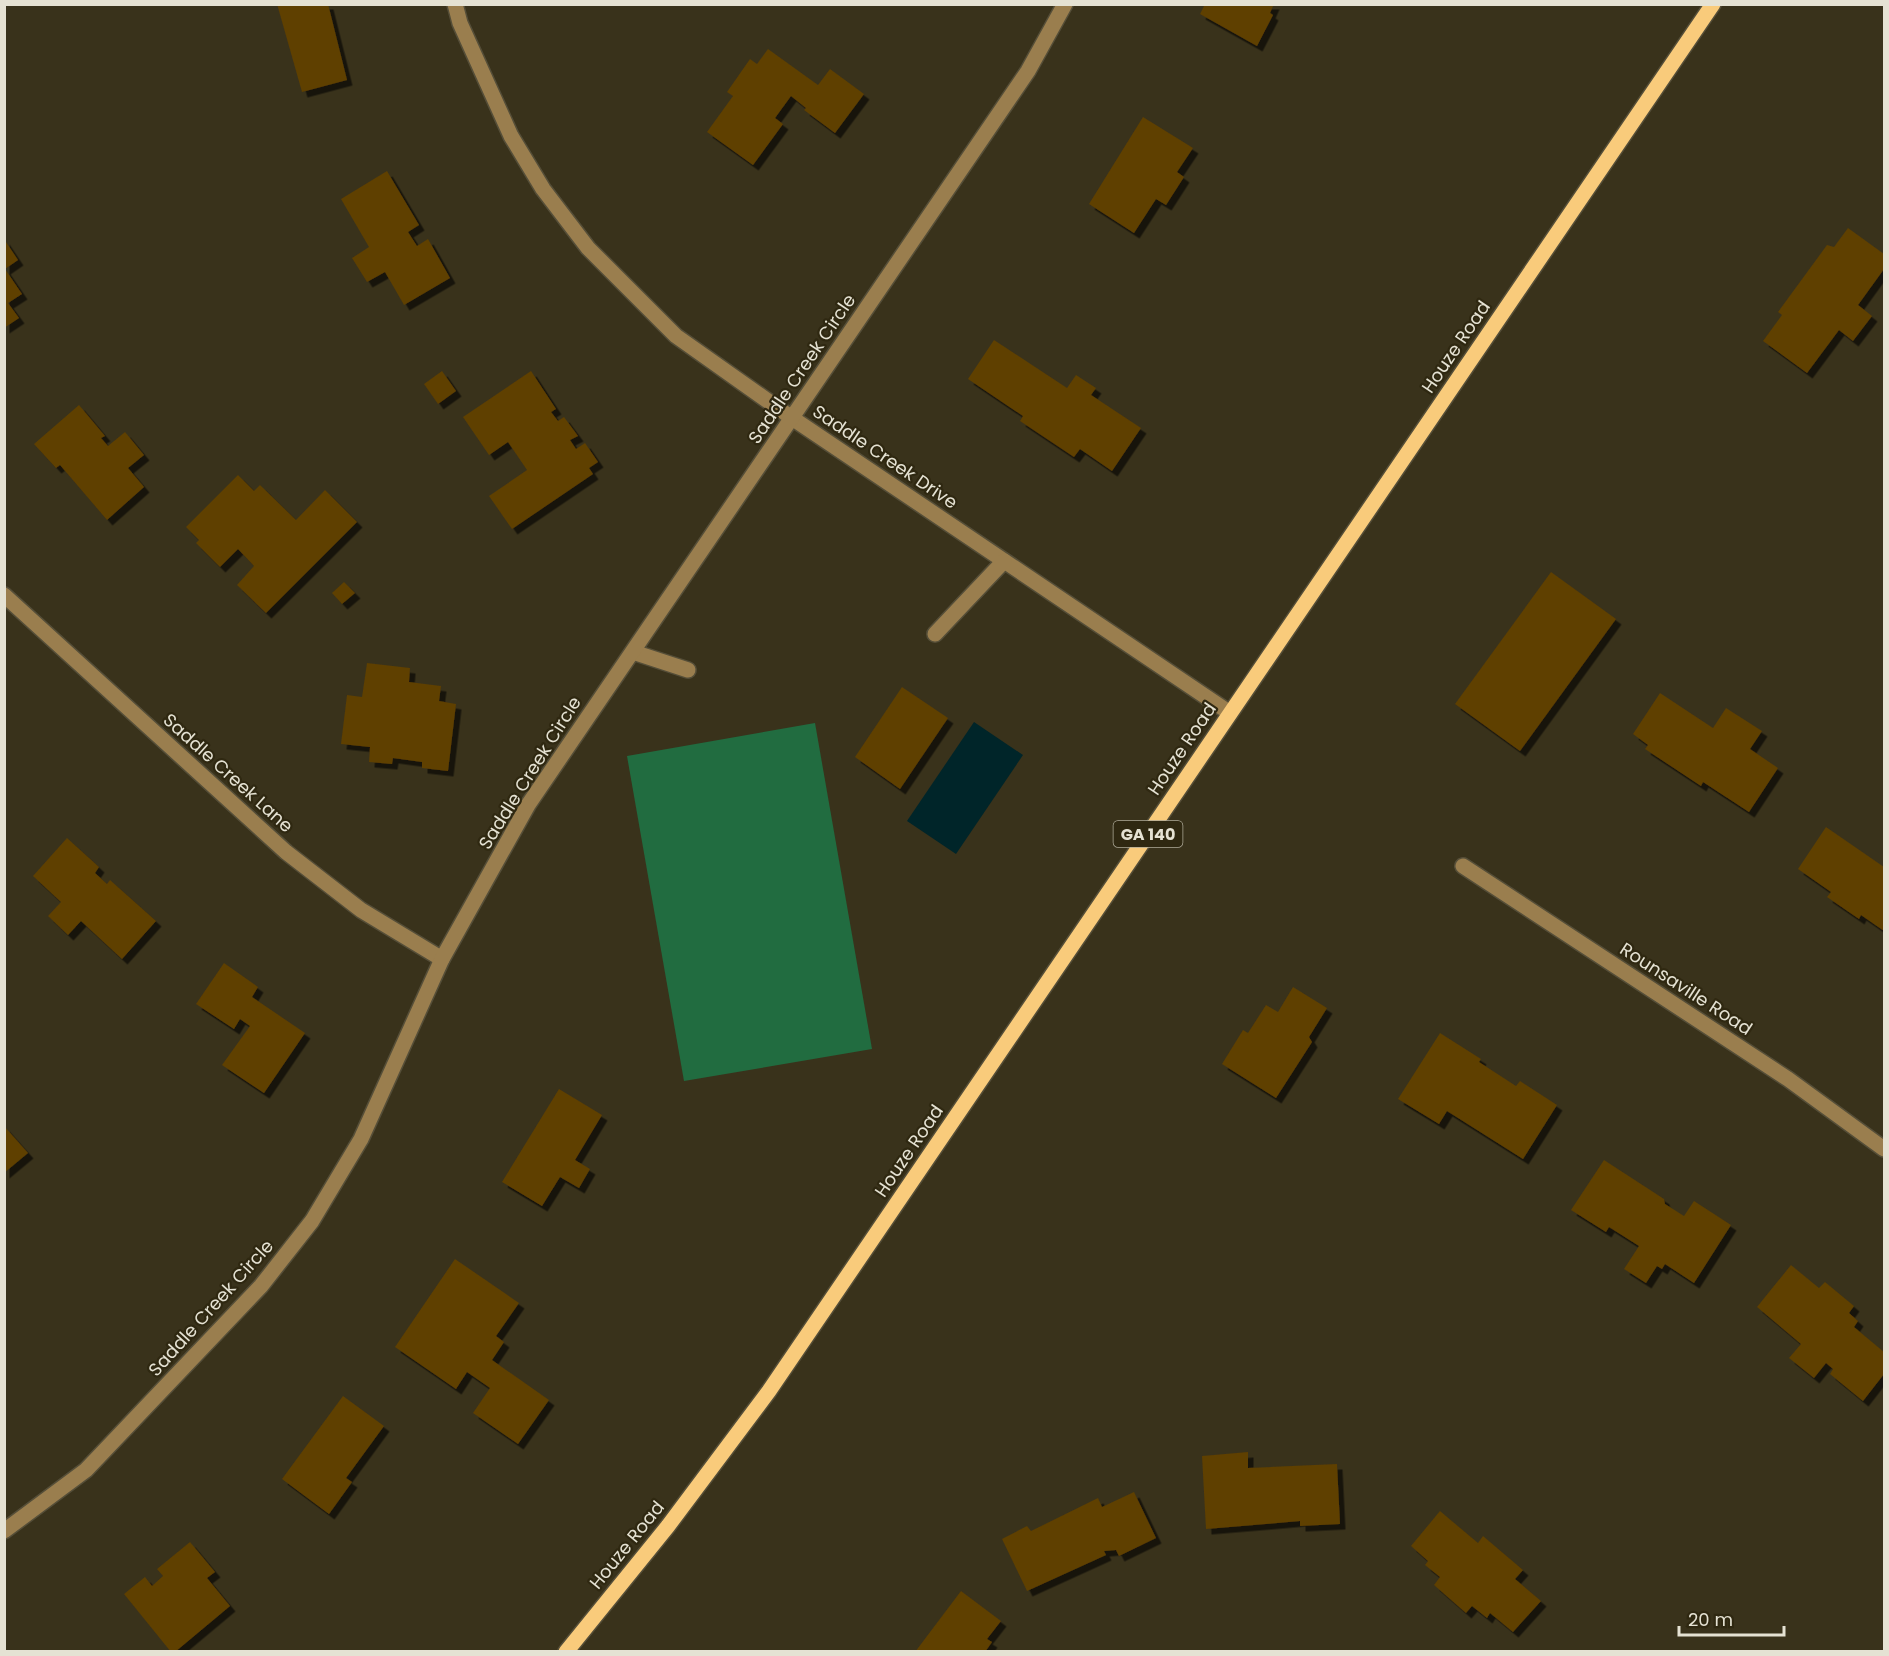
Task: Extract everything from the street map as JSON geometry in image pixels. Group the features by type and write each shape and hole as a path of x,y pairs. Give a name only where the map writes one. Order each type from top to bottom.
{"main road":[{"name":"Houze Road","path":"566,1652 669,1526 769,1391 1713,4"}],"street":[{"name":"Saddle Creek Drive","path":"455,4 460,23 511,136 543,189 588,248 676,336 792,418 1230,713"},
{"name":"Saddle Creek Circle","path":"4,1532 86,1470 261,1287 312,1221 361,1139 442,959 528,806 1028,70 1065,4"},
{"path":"935,634 1004,561"},
{"name":"Saddle Creek Lane","path":"4,595 286,852 361,910 442,959"},
{"path":"633,652 688,670"},
{"name":"Rounsaville Road","path":"1463,866 1788,1079 1884,1149"}],"green space":[{"path":"815,723 872,1049 684,1081 627,756"}],"water":[{"path":"974,722 1023,755 956,854 907,821"}],"building":[{"path":"277,4 328,4 347,80 302,92"},
{"path":"1205,4 1274,4 1270,13 1273,15 1257,46 1200,14"},
{"path":"768,49 818,85 830,69 864,94 835,133 804,110 806,108 791,96 775,118 783,124 753,165 707,132 733,96 727,92 750,59 757,64"},
{"path":"1143,117 1193,148 1177,172 1184,177 1166,205 1156,199 1134,233 1089,204"},
{"path":"387,171 419,225 408,232 417,246 428,239 450,278 404,305 385,272 367,282 352,258 369,247 341,199"},
{"path":"1848,228 1884,254 1884,269 1858,305 1872,316 1853,341 1839,330 1807,373 1763,341 1782,315 1778,312 1827,245 1834,247"},
{"path":"4,239 18,260 5,269 22,294 8,303 19,318 4,328"},
{"path":"994,340 1067,388 1076,375 1096,388 1091,395 1141,428 1112,471 1080,449 1074,457 1020,421 1023,416 968,379"},
{"path":"442,371 456,391 438,404 424,384"},
{"path":"531,371 556,409 551,412 558,421 564,417 578,436 570,440 576,449 585,443 598,462 589,468 593,474 512,529 489,496 527,470 508,442 489,455 463,417"},
{"path":"79,405 105,436 101,438 108,446 125,432 144,455 128,468 144,487 107,520 60,465 56,468 34,444"},
{"path":"238,475 254,491 260,485 296,520 325,490 357,522 266,613 237,585 254,566 238,549 220,567 196,543 199,540 186,527"},
{"path":"1551,572 1616,619 1520,751 1455,704"},
{"path":"344,582 355,593 342,604 332,593"},
{"path":"367,663 410,668 409,682 441,686 439,701 456,704 448,771 422,768 422,762 393,758 392,764 369,762 370,747 341,744 347,695 362,697"},
{"path":"902,687 948,718 900,789 855,757"},
{"path":"1660,693 1713,728 1726,708 1762,731 1750,749 1778,768 1749,812 1703,782 1701,786 1645,749 1648,745 1633,734"},
{"path":"1826,827 1884,867 1884,931 1861,915 1859,919 1827,897 1831,892 1798,869"},
{"path":"67,838 99,867 95,873 107,884 110,880 156,921 122,959 81,921 68,935 48,916 61,902 33,876"},
{"path":"224,963 258,987 252,997 305,1033 264,1093 222,1065 250,1026 240,1019 234,1029 196,1004"},
{"path":"1293,987 1327,1008 1309,1037 1312,1042 1276,1098 1222,1064 1243,1030 1248,1033 1266,1005 1278,1012"},
{"path":"1440,1033 1481,1059 1479,1062 1516,1086 1520,1081 1557,1105 1523,1159 1447,1111 1439,1124 1398,1099"},
{"path":"559,1089 602,1115 575,1160 590,1169 579,1188 560,1177 542,1206 502,1182"},
{"path":"4,1126 28,1153 4,1173"},
{"path":"1604,1160 1664,1199 1665,1204 1684,1216 1694,1201 1731,1225 1694,1283 1665,1264 1662,1269 1657,1266 1646,1283 1624,1269 1639,1246 1609,1227 1606,1232 1571,1210"},
{"path":"455,1259 519,1303 496,1336 504,1342 492,1360 549,1400 518,1444 473,1413 490,1388 467,1372 456,1389 395,1347"},
{"path":"1791,1265 1819,1288 1825,1282 1854,1306 1849,1313 1858,1321 1854,1327 1884,1352 1884,1374 1863,1401 1830,1374 1833,1369 1826,1363 1814,1378 1789,1358 1801,1344 1757,1307"},
{"path":"343,1396 384,1426 346,1478 352,1482 329,1514 282,1479"},
{"path":"1248,1452 1248,1468 1337,1464 1340,1524 1300,1526 1300,1521 1206,1529 1202,1456"},
{"path":"1134,1492 1156,1538 1119,1556 1116,1550 1104,1551 1106,1555 1027,1591 1002,1539 1027,1526 1031,1531 1098,1498 1102,1507"},
{"path":"1440,1511 1478,1543 1483,1536 1523,1570 1515,1579 1541,1601 1513,1632 1490,1613 1487,1618 1472,1606 1466,1613 1434,1585 1440,1577 1425,1565 1428,1561 1411,1546"},
{"path":"190,1542 215,1572 207,1578 230,1606 175,1652 171,1652 124,1594 145,1577 152,1586 163,1576 157,1569"},
{"path":"961,1591 1001,1621 987,1639 992,1642 985,1652 915,1652"}]}
